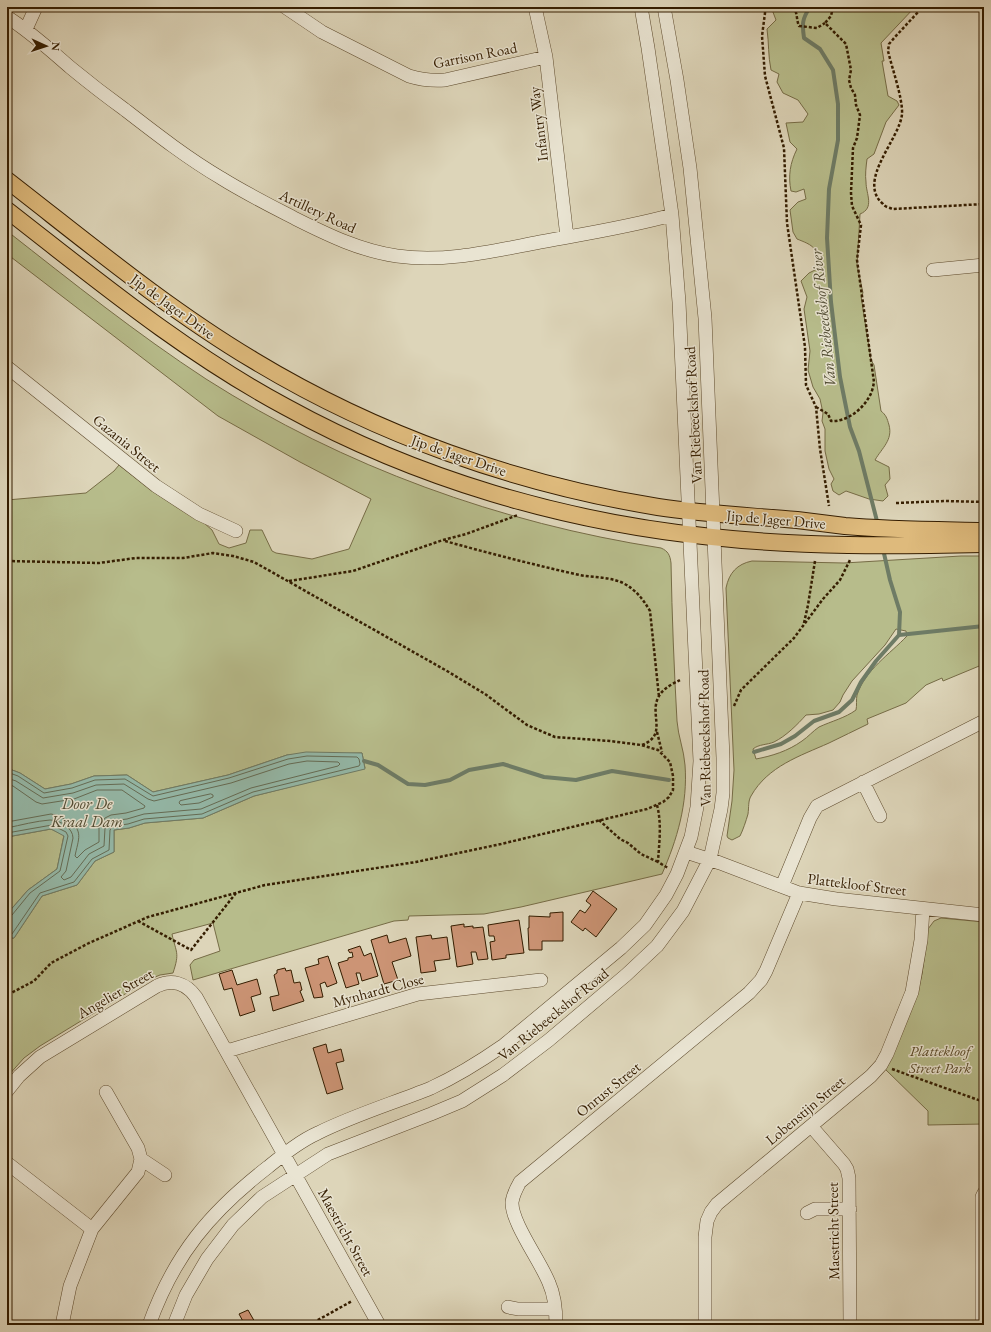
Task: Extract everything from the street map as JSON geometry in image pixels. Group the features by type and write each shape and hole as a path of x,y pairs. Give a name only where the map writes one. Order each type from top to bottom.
{"main road":[{"name":"Jip de Jager Drive","path":"7,180 140,283 197,324 254,361 343,409 384,428 431,446 510,474 560,487 610,498 688,511 797,520 845,526 984,531"},
{"name":"Jip de Jager Drive","path":"7,210 154,325 199,355 287,408 366,446 422,469 496,494 550,509 598,520 689,535 779,542 921,545 984,544"},
{"path":"963,531 984,526"}],"street":[{"path":"26,29 36,7"},
{"name":"Infantry Way","path":"535,7 546,57 567,237"},
{"name":"Van Riebeeckshof Road","path":"149,1325 166,1284 191,1242 213,1216 245,1185 284,1154 316,1134 334,1125 447,1081 504,1045 633,937 656,910 672,884 686,852 696,815 700,761 680,326 672,215 660,126 641,7"},
{"name":"Van Riebeeckshof Road","path":"174,1325 186,1295 207,1259 233,1225 262,1197 295,1174 328,1154 462,1101 503,1075 526,1058 626,975 657,946 683,911 710,859 720,820 723,788 723,739 705,325 695,216 683,119 664,7"},
{"name":"Garrison Road","path":"289,8 322,32 409,76 422,80 444,80 546,57"},
{"name":"Artillery Road","path":"7,17 26,29 97,89 220,178 325,234 354,246 396,256 437,258 480,253 606,230 672,215"},
{"path":"933,270 984,265"},
{"name":"Gazania Street","path":"7,367 156,486 199,514 236,531"},
{"path":"782,886 814,809 823,802 984,721"},
{"path":"863,782 880,816"},
{"name":"Plattekloof Street","path":"686,852 710,859 799,893 836,899 984,915"},
{"name":"Onrust Street","path":"556,1325 556,1309 549,1282 514,1216 512,1209 513,1196 520,1182 750,993 761,980 768,967 799,893"},
{"name":"Lobenstijn Street","path":"705,1325 704,1237 707,1221 711,1212 717,1204 871,1076 880,1065 887,1054 912,992 921,940 923,909"},
{"name":"Mynhardt Close","path":"227,1051 418,994 541,980"},
{"name":"Angelier Street","path":"7,1091 18,1076 40,1056 162,983 175,982 192,991 284,1154"},
{"path":"62,1325 70,1286 92,1229 138,1172 141,1159 138,1148 106,1092"},
{"name":"Maestricht Street","path":"811,1126 847,1169 849,1178 850,1325"},
{"name":"Maestricht Street","path":"284,1154 379,1325"},
{"path":"141,1159 165,1175"},
{"path":"7,1163 92,1229"},
{"path":"982,1325 982,1197 984,1193"},
{"path":"807,1213 815,1209 850,1209"},
{"path":"508,1307 518,1309 556,1309"}],"path":[{"path":"765,7 762,36 765,76 784,148 787,223 805,347 806,384 816,407 820,449 829,506"},
{"path":"793,7 797,13 797,21 799,26 817,28 825,23 831,16 833,7"},
{"path":"852,7 856,10 862,10 864,7"},
{"path":"926,7 919,11 889,44 888,51 902,115 899,126 876,173 874,186 877,197 883,205 893,209 984,204"},
{"path":"816,407 828,414 831,421 836,421 856,413 869,397 874,382 857,260 861,225 852,206 850,176 853,160 853,148 857,138 860,115 856,105 855,95 849,80 851,70 846,44 825,23"},
{"path":"896,503 944,501 984,502"},
{"path":"289,581 353,571 443,540 466,534 517,515 525,517"},
{"path":"443,540 543,567 578,575 605,578 622,582 633,589 643,599 650,611 659,697"},
{"path":"7,561 99,563 136,558 183,558 213,553 254,562 447,671 485,694 527,725 555,737 610,741 641,745 658,750 670,762 674,776 674,783 669,797 657,805 646,809 501,844 416,862 265,885 138,921 88,943 50,963 34,981 7,996"},
{"path":"732,711 741,690 794,638 823,599 840,580 850,560"},
{"path":"803,625 808,605 814,561"},
{"path":"662,753 657,731 656,707 659,697 665,689 680,680"},
{"path":"641,745 651,740 657,731"},
{"path":"657,805 660,819 658,862"},
{"path":"599,820 620,839 628,843 641,854 668,868"},
{"path":"138,921 191,950 237,893"},
{"path":"880,1065 984,1102"},
{"path":"309,1325 363,1296"}],"green space":[{"path":"771,7 915,7 881,43 884,61 882,61 888,96 897,101 899,105 886,122 874,154 867,159 866,187 869,200 867,208 860,214 857,265 863,293 861,296 881,411 887,419 890,430 886,444 875,460 889,467 890,479 885,485 888,496 883,501 869,499 846,491 839,495 833,491 831,484 834,479 829,469 825,451 825,429 822,421 823,413 820,399 813,387 808,370 810,351 804,309 807,297 801,281 809,273 819,268 821,262 815,249 797,239 793,232 790,210 798,202 806,199 804,189 796,192 791,191 790,170 797,149 790,142 786,123 803,122 808,114 798,100 783,93 777,82 779,74 771,70 767,29 776,20"},
{"path":"7,231 105,307 180,362 259,411 313,439 368,465 483,507 541,523 665,550 671,563 677,721 684,759 685,793 677,835 662,874 521,907 484,914 409,916 408,920 394,921 193,980 190,965 194,960 220,951 213,923 172,934 177,956 173,973 160,975 148,980 40,1046 24,1058 7,1077 7,938 14,938 42,896 77,885 95,861 114,852 114,830 129,828 145,823 203,818 254,796 365,768 362,753 287,755 228,775 153,792 127,775 94,776 71,784 45,789 20,773 7,768 7,500 86,493 114,471 119,465 155,493 204,523 212,530 219,544 229,548 246,543 250,530 262,530 272,551 312,559 349,549 371,499 300,462 218,416 7,254"},
{"path":"984,556 984,664 943,681 942,678 926,685 906,703 867,719 868,724 776,769 766,777 751,796 748,814 741,834 732,840 727,836 732,801 734,770 726,588 729,578 734,570 742,564 752,561 844,563","holes":["896,629 906,631 907,636 872,670 866,678 857,695 856,710 819,727 791,748 774,755 756,759 753,749 783,737 806,715 819,714 833,710 840,702 852,681 885,645"]},
{"path":"51,829 64,835 57,869 28,890 7,914 7,837"},
{"name":"Plattekloof Street Park","path":"941,918 984,922 984,1124 928,1125 928,1111 885,1069 917,994 922,974 928,929 934,921"}],"water":[{"name":"Door De Kraal Dam","path":"306,752 362,753 365,769 254,796 203,818 145,823 129,828 114,830 114,852 95,861 77,885 42,896 14,938 7,938 7,914 28,890 57,869 64,836 51,829 7,837 7,768 20,773 45,789 71,784 94,776 127,775 153,792 228,775 287,755"}],"building":[{"path":"593,891 617,909 596,937 585,928 583,931 571,922 580,910 585,913 591,905 586,901"},
{"path":"563,912 563,941 542,941 542,950 529,950 529,916 550,917 550,913"},
{"path":"519,920 524,953 506,955 506,958 492,960 490,942 495,941 494,936 489,936 488,925"},
{"path":"464,924 464,927 483,927 488,959 478,960 476,952 471,952 473,964 457,967 451,926"},
{"path":"387,935 389,943 406,938 411,956 392,962 398,980 384,984 371,940"},
{"path":"431,935 432,939 447,937 450,959 434,961 436,971 421,973 416,937"},
{"path":"360,946 364,956 371,953 378,976 362,981 360,973 356,973 359,984 346,988 338,963 353,957 352,952 350,953 348,950"},
{"path":"328,956 337,983 327,987 325,982 320,984 323,997 314,998 305,968 319,964 318,959"},
{"path":"285,968 286,971 291,970 294,983 300,982 302,990 300,991 304,1001 273,1011 270,997 279,995 274,975 277,973 277,970"},
{"path":"232,970 237,985 257,979 261,994 251,997 255,1011 240,1016 232,988 224,990 219,974"},
{"path":"326,1044 328,1053 341,1049 344,1061 336,1063 343,1089 327,1094 313,1048"},
{"path":"248,1310 256,1324 254,1325 245,1325 239,1314"}],"waterway":[{"name":"Van Riebeeckshof River","path":"810,7 803,22 804,38 820,49 833,70 838,104 838,140 829,189 827,238 831,302 840,377 850,427 859,451 878,525"},
{"name":"Van Riebeeckshof River","path":"883,549 890,580 900,612 899,635"},
{"path":"754,752 781,744 795,736 814,721 839,712 852,700 861,682 876,661 899,635 984,626"},
{"path":"364,761 378,765 408,784 425,785 450,780 469,770 503,764 544,777 576,780 612,771 669,780"}]}
